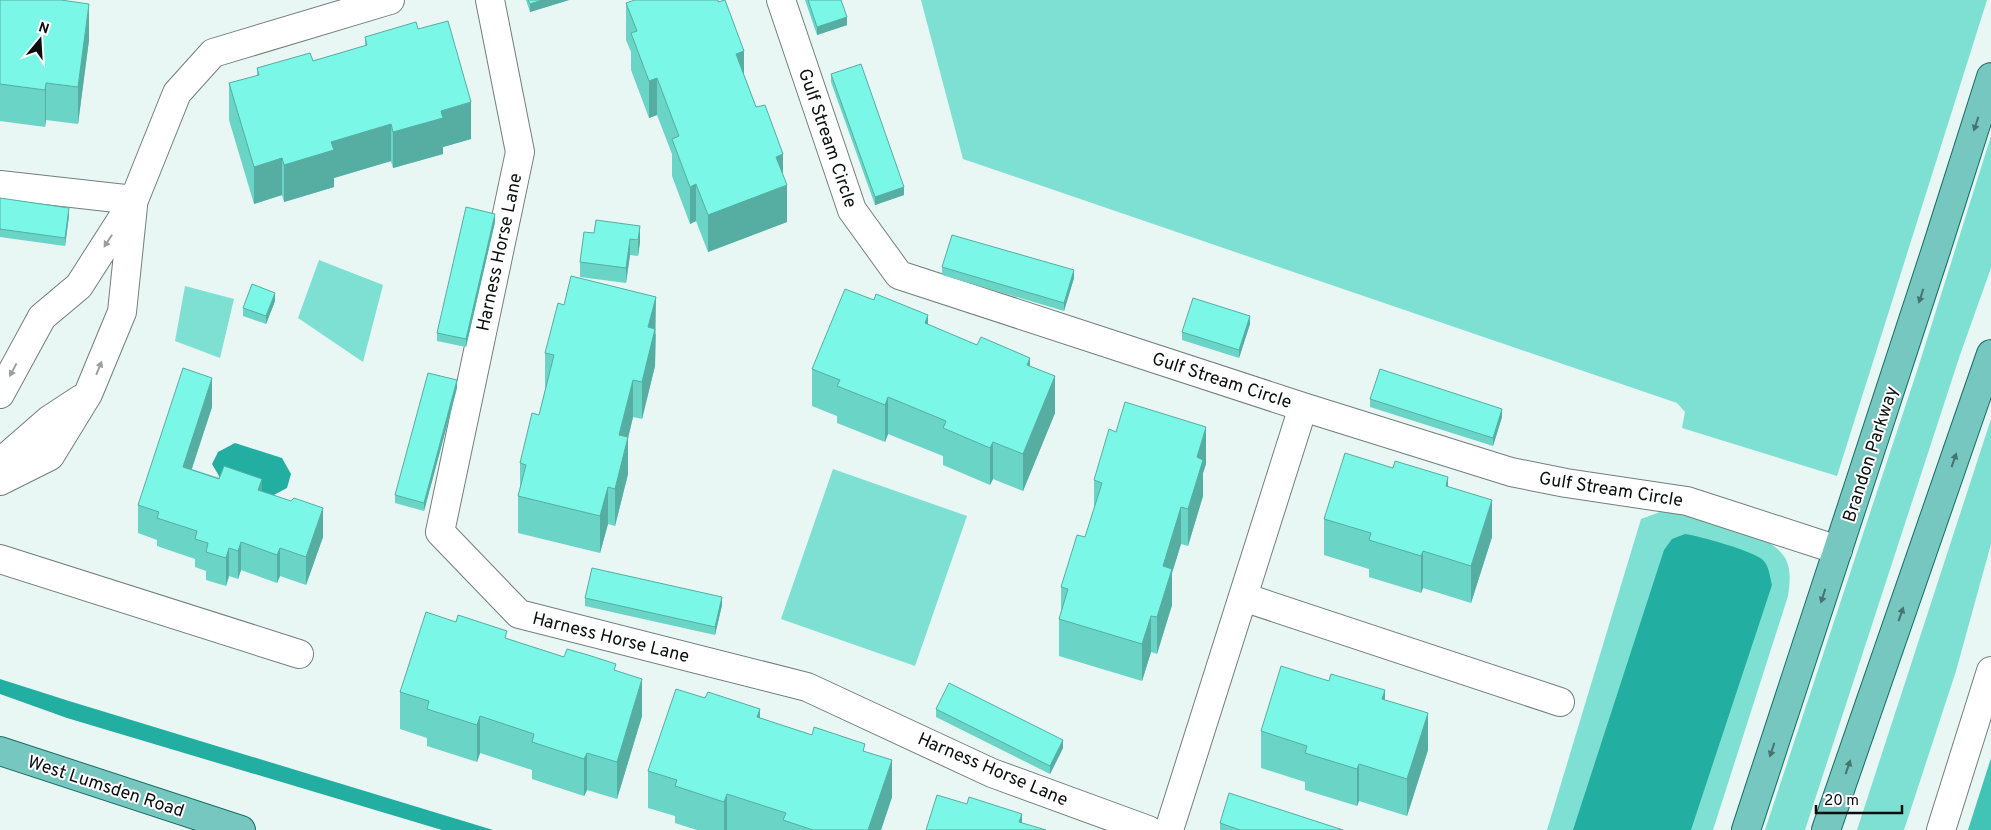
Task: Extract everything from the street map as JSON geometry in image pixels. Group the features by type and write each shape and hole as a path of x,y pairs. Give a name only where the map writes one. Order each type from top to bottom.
{"main road":[{"name":"Brandon Parkway","path":"1746,830 1991,77"},
{"path":"1826,830 1991,354"},
{"name":"West Lumsden Road","path":"0,751 241,830"}],"street":[{"path":"0,394 42,317 79,286 134,200 177,93 214,53 390,0"},
{"name":"Harness Horse Lane","path":"490,0 520,152 440,532 519,614 807,687 992,773 1148,830"},
{"name":"Gulf Stream Circle","path":"780,0 852,210 899,275 1303,407 1511,472 1566,483 1687,501 1838,550"},
{"path":"0,185 134,200"},
{"path":"0,481 50,456 88,394 122,312 134,200"},
{"path":"0,475 10,454 49,420 88,394"},
{"path":"1170,830 1303,407"},
{"path":"0,559 299,654"},
{"path":"1242,597 1560,702"},
{"path":"1941,830 1991,671"}],"shaded area":[{"path":"921,0 1987,0 1837,476 1682,428 1685,412 1677,403 963,159"},
{"path":"1991,136 1991,268 1960,355 1805,830 1765,830 1917,371"},
{"path":"319,260 383,285 363,362 298,318"},
{"path":"185,286 234,299 220,358 175,341"},
{"path":"1991,419 1991,544 1956,671 1904,830 1857,830"},
{"path":"235,443 282,458 291,474 287,488 270,497 222,481 212,464 218,452"},
{"path":"833,469 967,516 915,666 781,619"},
{"path":"1677,510 1759,537 1782,554 1789,567 1790,575 1788,596 1713,830 1547,830 1641,519 1660,512"},
{"path":"1685,534 1726,544 1758,556 1767,565 1772,585 1691,830 1573,830 1664,550 1672,539"},
{"path":"0,679 493,830 442,830 67,718 0,694"},
{"path":"1991,758 1991,830 1968,830"}],"building":[{"path":"0,0 61,0 89,4 78,87 46,83 45,90 0,84"},
{"path":"528,0 542,0 530,4"},
{"path":"635,0 718,0 718,2 725,0 744,51 736,54 756,107 765,105 783,154 776,157 787,185 708,215 696,184 690,187 672,139 679,136 657,78 649,81 631,33 637,31 626,3"},
{"path":"808,0 841,0 847,17 817,27"},
{"path":"448,21 471,102 441,111 443,118 393,132 391,124 331,142 334,150 284,165 282,158 254,167 229,83 259,75 257,68 310,53 313,61 367,45 365,37 416,22 418,29"},
{"path":"861,64 904,187 875,197 831,74"},
{"path":"0,198 69,208 65,238 0,229"},
{"path":"466,207 495,214 466,339 437,333"},
{"path":"596,220 640,226 638,240 630,239 626,268 580,262 584,232 594,233"},
{"path":"952,235 1074,270 1064,303 942,267"},
{"path":"571,276 656,297 648,327 655,329 642,382 633,380 619,435 628,437 615,489 608,487 600,516 518,496 526,465 520,463 532,413 539,415 554,355 545,353 558,303 564,305"},
{"path":"252,284 275,293 266,316 243,308"},
{"path":"845,289 874,300 876,294 928,315 925,323 977,345 981,337 1030,358 1027,365 1055,376 1023,454 993,442 990,448 943,428 946,421 888,397 885,405 837,386 840,380 812,369"},
{"path":"1193,298 1250,316 1239,350 1182,332"},
{"path":"183,368 212,378 183,467 219,479 224,466 262,479 258,490 291,501 294,498 323,508 306,557 280,548 277,555 241,542 238,551 229,548 226,558 206,552 208,543 195,539 197,531 157,518 159,512 138,505"},
{"path":"1380,369 1502,409 1493,438 1370,399"},
{"path":"428,373 457,380 424,503 395,495"},
{"path":"1125,402 1206,427 1197,457 1203,460 1188,509 1181,507 1163,566 1172,569 1157,617 1151,616 1142,644 1059,619 1068,589 1061,587 1077,535 1085,537 1102,483 1094,480 1109,429 1116,432"},
{"path":"1345,453 1393,468 1395,461 1448,477 1446,486 1492,500 1471,566 1423,551 1421,556 1369,540 1371,533 1324,519"},
{"path":"592,568 722,597 715,627 585,598"},
{"path":"426,612 456,622 458,615 507,631 505,638 564,657 567,649 588,655 616,664 614,670 642,679 617,762 587,753 584,759 532,742 534,734 480,716 477,725 427,709 429,701 400,692"},
{"path":"1281,666 1329,681 1331,674 1385,690 1382,699 1428,713 1407,779 1359,764 1357,769 1305,753 1307,746 1261,731"},
{"path":"949,683 1063,740 1050,766 936,709"},
{"path":"676,689 705,698 708,692 760,709 757,717 812,735 814,727 865,744 863,751 892,760 868,830 813,830 783,820 786,813 727,794 724,802 675,786 677,780 648,771"},
{"path":"1229,793 1343,830 1240,830 1220,823"},
{"path":"937,795 967,804 969,797 1022,814 1019,822 1046,830 926,830"}]}
